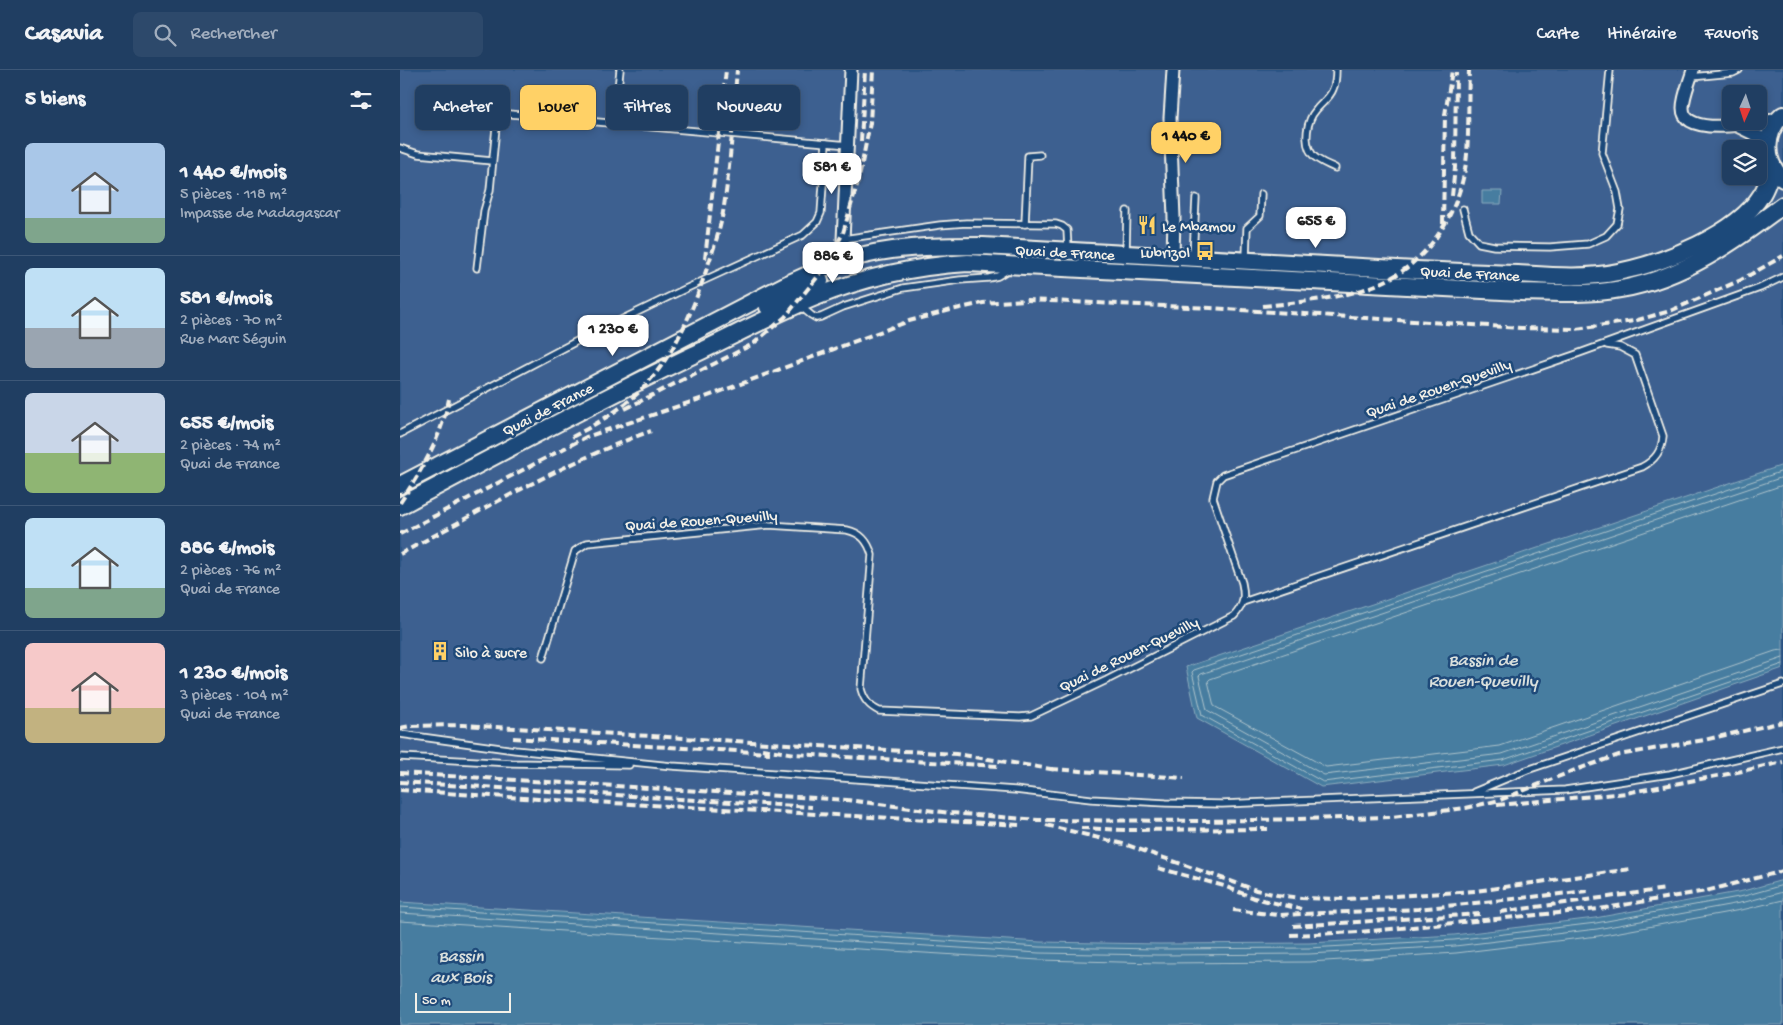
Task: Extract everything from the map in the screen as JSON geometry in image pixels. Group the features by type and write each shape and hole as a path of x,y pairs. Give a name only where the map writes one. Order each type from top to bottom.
{"main road":[{"path":"1778,173 1768,154 1768,142 1772,130 1781,117"},
{"name":"Quai de France","path":"400,485 785,285 842,261 878,252 932,246 983,246 1193,258 1584,276 1615,273 1657,262 1682,253 1717,235 1756,203 1778,173"},
{"name":"Quai de France","path":"400,506 656,372 750,326 798,305 858,283 915,269 968,263 1521,292 1590,293 1650,283 1673,274 1727,246 1783,205"},
{"path":"695,354 716,332 824,278 842,261 846,275 858,283"}],"street":[{"path":"842,261 851,70"},
{"path":"1172,256 1174,218 1170,118 1173,70"},
{"path":"1692,74 1683,107 1685,114 1697,125 1722,125"},
{"path":"1768,119 1781,117"},
{"path":"1745,130 1768,142"}],"lane":[{"path":"618,85 620,70"},
{"path":"1335,168 1312,154 1307,138 1311,116 1333,91 1336,70"},
{"path":"1463,210 1469,232 1479,242 1494,246 1550,247 1588,244 1606,236 1617,224 1620,209 1617,192 1602,153 1610,70"},
{"path":"1692,74 1733,73 1739,70"},
{"path":"477,268 484,211 490,190 499,113 606,123"},
{"path":"681,130 848,145"},
{"path":"400,434 577,341 810,230 817,222 821,213 826,143"},
{"path":"400,148 418,154 492,161"},
{"path":"1025,224 1028,156 1040,155"},
{"path":"1246,260 1247,228 1260,216 1261,194"},
{"path":"1193,258 1196,198"},
{"path":"1126,254 1127,211"},
{"path":"843,239 940,225 966,223 1025,224 1062,226 1067,230 1068,251"},
{"path":"798,305 816,318 843,306 903,288 998,276 1014,265"},
{"name":"Quai de Rouen-Quevilly","path":"543,658 575,551 587,542 769,525 856,532 865,540 872,555 861,689 864,698 871,706 880,711 1031,716 1234,616 1241,608 1244,594 1242,583 1213,498 1217,482 1223,475 1605,344 1760,288 1783,277"},
{"path":"1243,602 1642,467 1650,462 1658,455 1663,436 1635,355 1620,347 1605,344"},
{"path":"1470,794 1527,770 1783,684"},
{"path":"400,734 515,750 672,766 1015,790 1091,799 1222,804 1565,790 1670,774 1783,748"},
{"path":"400,757 512,763 672,766"}],"shaded area":[{"path":"400,70 1783,70 1783,465 1186,667 1504,765 1783,668 1783,880 1743,891 1595,918 1454,935 1309,943 1159,944 1040,942 400,902"}],"water":[{"path":"1482,191 1502,191 1501,204 1482,204"},
{"name":"Bassin de Rouen-Quevilly","path":"1783,465 1783,668 1504,765 1321,787 1197,718 1186,667"},
{"name":"Bassin aux Bois","path":"1783,880 1783,1025 400,1025 400,902 1040,942 1159,944 1309,943 1454,935 1595,918 1743,891"}],"railway":[{"path":"705,259 726,70"},
{"path":"572,437 606,417 638,393 661,365 680,335 688,318 712,253 723,214 737,70"},
{"path":"861,141 865,70"},
{"path":"625,409 753,344 785,317 824,269 843,233 859,178 870,123 873,70"},
{"path":"1443,224 1445,115 1452,70"},
{"path":"1263,306 1320,299 1363,290 1395,276 1412,264 1427,249 1440,233 1450,215 1464,175 1468,144 1469,70"},
{"path":"1452,196 1455,167 1456,72"},
{"path":"400,534 586,437 703,398 909,321 983,303 1026,300 1211,308 1521,328 1576,329 1634,321 1670,311 1741,280 1783,256"},
{"path":"400,503 430,453 446,413 449,399"},
{"path":"400,554 555,472 586,457 651,431"},
{"path":"400,773 847,800 951,813 1038,820 1208,821 1392,817 1466,808 1500,800 1575,770 1619,755 1704,740 1783,722"},
{"path":"400,728 410,726 463,725 956,754 1057,770"},
{"path":"513,738 770,753"},
{"path":"762,749 795,754 999,766"},
{"path":"1497,805 1626,793 1783,762"},
{"path":"1051,769 1184,778"},
{"path":"400,782 812,807"},
{"path":"400,790 1021,825"},
{"path":"1046,825 1127,845 1256,890 1301,898 1346,899 1476,891 1631,869"},
{"path":"1081,828 1125,830 1268,829"},
{"path":"1158,868 1224,886 1254,898 1301,909"},
{"path":"1290,935 1360,932 1599,909 1706,891 1783,871"},
{"path":"1500,912 1666,889"},
{"path":"1233,910 1279,915 1418,909 1588,891"},
{"path":"1293,926 1480,914"}],"place":[{"name":"Le Mbamou","path":"1147,225"},
{"name":"Lubrizol","path":"1205,251"},
{"name":"Silo à sucre","path":"440,651"}]}
